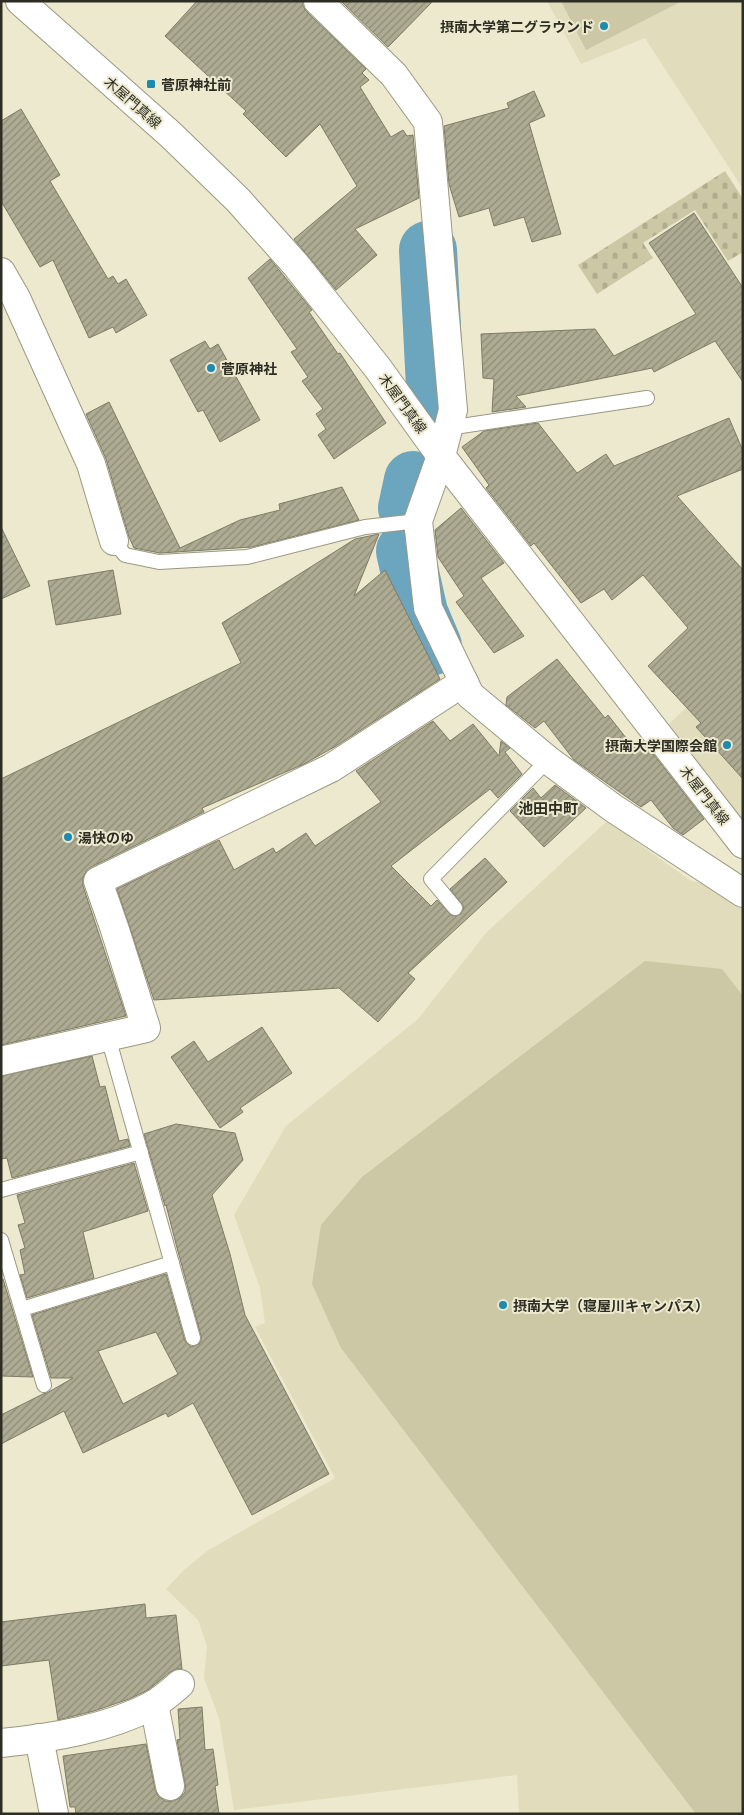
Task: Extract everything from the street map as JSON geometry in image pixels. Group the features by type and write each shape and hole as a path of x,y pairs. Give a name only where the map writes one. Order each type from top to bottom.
{"street":[{"name":"木屋門真線","path":"20,1 171,135 238,200 296,265 377,367 441,456 743,844"},
{"path":"318,1 394,75 428,122 452,410 441,456 418,520 428,608 457,687 470,695 543,765 613,808 743,893"},
{"path":"1,272 16,298 92,464 114,541"},
{"path":"1,1061 146,1028 98,881 331,768 457,687"},
{"path":"1,1743 39,1738 103,1725 154,1704 180,1684"},
{"path":"154,1704 170,1786"},
{"path":"39,1738 54,1814"}],"lane":[{"path":"448,428 646,398"},
{"path":"114,541 125,555 159,562 247,557 365,527 418,520"},
{"path":"455,908 431,879 543,765"},
{"path":"108,1036 193,1338"},
{"path":"1,1190 141,1152"},
{"path":"1,1240 44,1385"},
{"path":"22,1309 172,1263"}],"shaded area":[{"path":"547,1 743,1 743,189 645,38 581,64"},
{"path":"743,653 743,824 666,727"},
{"name":"摂南大学（寝屋川キャンパス）","path":"607,821 691,881 713,885 743,905 743,1814 519,1814 517,1775 234,1810 219,1718 204,1678 207,1646 198,1620 166,1589 184,1570 207,1551 335,1478 255,1327 265,1323 260,1288 234,1215 286,1126 418,1019 486,933"}],"green space":[{"name":"摂南大学第二グラウンド","path":"561,1 682,1 586,50"},
{"path":"725,171 743,199 743,252 728,261 695,210 643,243 653,258 597,294 578,265"},
{"path":"645,961 722,969 743,996 743,1814 696,1814 341,1348 312,1284 321,1225 362,1177"}],"building":[{"path":"197,1 303,1 303,6 307,12 366,69 362,73 369,80 360,87 391,137 403,130 407,136 413,135 419,198 355,229 377,255 336,290 294,239 357,186 320,124 286,157 243,114 246,111 165,36"},
{"path":"341,1 433,1 388,47"},
{"path":"534,91 545,116 529,123 561,234 532,242 524,217 494,226 489,208 459,217 449,184 444,126 509,108 507,103"},
{"path":"21,109 60,175 50,181 108,279 113,276 118,284 126,279 147,315 116,333 113,327 89,338 53,260 40,267 1,201 1,121"},
{"path":"694,213 743,288 743,382 715,341 654,372 652,368 516,396 526,407 492,412 494,379 483,378 481,334 595,329 614,356 696,314 649,243"},
{"path":"270,259 312,310 309,312 338,354 340,353 386,423 334,459 318,435 326,429 316,414 323,409 302,381 308,377 291,352 297,349 248,278"},
{"path":"205,341 210,349 218,344 260,420 220,442 203,410 198,412 170,360"},
{"path":"109,402 180,548 240,520 280,510 279,504 342,487 359,520 252,547 160,553 134,548 106,459 86,414"},
{"path":"729,418 743,451 743,469 677,496 743,570 743,779 696,727 701,723 648,666 688,628 643,575 612,600 604,589 581,603 534,543 531,546 486,488 489,485 462,447 484,431 538,423 577,473 606,454 614,466"},
{"path":"461,508 504,563 481,578 524,636 494,653 456,602 464,596 438,557 435,530"},
{"path":"1,527 30,586 1,599"},
{"path":"379,534 354,596 385,570 440,679 336,746 304,764 202,808 204,812 86,871 83,878 83,886 126,1016 1,1045 1,779 241,663 222,623 355,539"},
{"path":"113,570 121,614 56,625 48,581"},
{"path":"557,659 605,718 608,715 634,748 643,741 704,819 683,835 673,828 651,800 641,807 574,760 544,721 535,728 506,705 507,697"},
{"path":"433,721 450,741 473,724 499,756 501,741 510,748 505,752 522,774 498,798 490,789 391,866 431,906 437,900 452,916 461,914 464,907 450,889 485,858 507,882 408,973 415,979 378,1022 339,988 154,1000 117,889 219,840 234,870 273,848 276,853 306,833 315,846 381,802 356,771"},
{"path":"555,785 586,808 544,847 510,811 533,788 541,798"},
{"path":"262,1027 292,1073 240,1108 243,1112 220,1128 171,1057 194,1041 208,1062"},
{"path":"92,1056 100,1087 105,1086 119,1141 128,1139 130,1146 12,1178 7,1158 1,1159 1,1076"},
{"path":"176,1124 235,1133 243,1160 212,1195 230,1254 245,1315 329,1474 252,1515 193,1403 168,1417 166,1413 83,1453 64,1411 1,1444 1,1415 73,1378 51,1378 32,1315 166,1274 185,1341 191,1347 199,1344 201,1341 166,1205 144,1134","holes":["156,1332 178,1374 123,1404 98,1351"]},
{"path":"134,1163 148,1211 83,1232 94,1278 27,1298 20,1275 25,1274 20,1250 25,1248 18,1225 25,1223 17,1195"},
{"path":"1,1279 3,1279 33,1377 1,1376"},
{"path":"145,1604 146,1618 176,1615 182,1669 170,1672 148,1690 129,1699 94,1711 58,1720 49,1660 1,1666 1,1622"},
{"path":"202,1707 205,1750 213,1749 218,1785 215,1786 219,1814 76,1814 75,1807 70,1807 63,1756 146,1744 158,1796 165,1801 173,1801 180,1798 185,1792 185,1784 177,1740 180,1739 178,1709"}],"waterway":[{"path":"428,250 436,406 435,420"},
{"path":"407,508 413,480"},
{"path":"405,551 419,613 433,646"}],"place":[{"name":"摂南大学第二グラウンド","path":"604,26"},
{"name":"菅原神社前","path":"151,84"},
{"name":"菅原神社","path":"211,368"},
{"name":"摂南大学国際会館","path":"727,745"},
{"name":"湯快のゆ","path":"68,837"},
{"name":"摂南大学（寝屋川キャンパス）","path":"503,1305"}],"district":[{"name":"池田中町","path":"548,808"}]}
